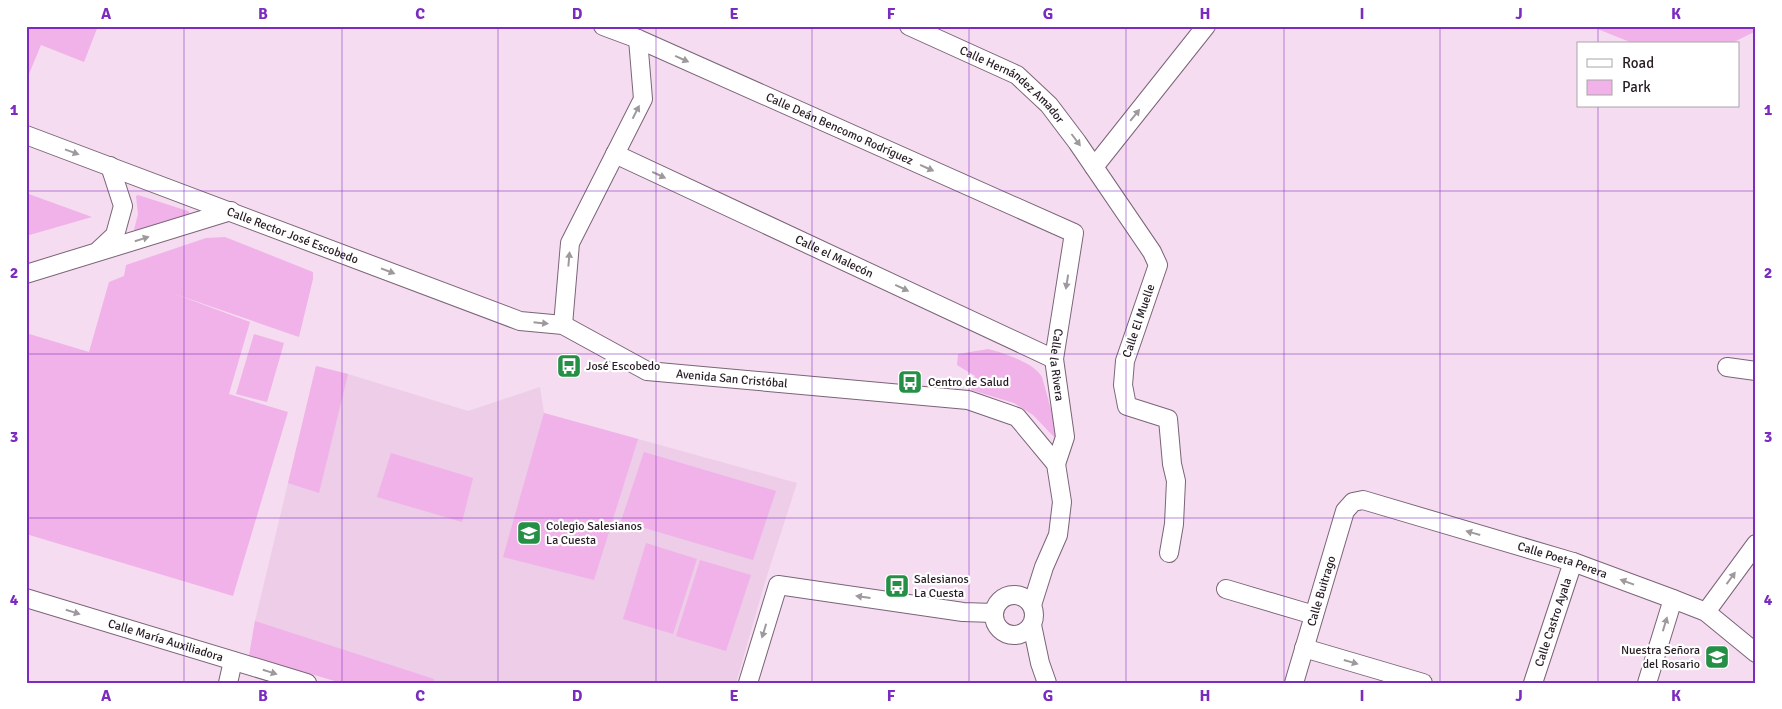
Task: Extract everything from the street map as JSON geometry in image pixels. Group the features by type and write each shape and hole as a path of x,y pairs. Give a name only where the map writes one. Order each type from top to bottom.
{"street":[{"name":"Calle Deán Bencomo Rodríguez","path":"603,26 638,39 1074,233"},
{"name":"Calle Hernández Amador","path":"909,26 1017,75 1049,105 1094,167"},
{"path":"1094,167 1206,26"},
{"path":"562,325 570,243 643,98 638,39"},
{"name":"Calle Rector José Escobedo","path":"26,135 520,321 562,325"},
{"name":"Calle el Malecón","path":"615,154 1054,359"},
{"path":"95,254 115,234 123,206 110,166"},
{"name":"Calle El Muelle","path":"1094,167 1152,252 1158,266 1125,361 1123,385 1127,406 1168,419 1172,464 1176,480 1174,524 1169,554"},
{"path":"26,274 231,211"},
{"name":"Calle la Rivera","path":"1056,464 1065,437 1054,359 1074,233"},
{"name":"Avenida San Cristóbal","path":"562,325 647,371 968,400 1017,417 1056,464"},
{"path":"1727,367 1756,371"},
{"path":"1032,605 1044,567 1058,535 1062,502 1056,464"},
{"name":"Calle Poeta Perera","path":"1353,502 1363,500 1573,562 1673,599 1706,612 1756,653"},
{"name":"Calle Buitrago","path":"1294,683 1345,511 1353,502"},
{"path":"1706,612 1756,544"},
{"name":"Calle Castro Ayala","path":"1533,683 1573,562"},
{"path":"1016,595 1044,567"},
{"path":"748,683 778,585 963,612 994,613"},
{"path":"1226,589 1314,614"},
{"path":"1032,625 1022,634 1015,635 1002,631 997,626 994,613 999,602 1010,595 1016,595 1028,600 1032,605 1035,612 1032,625 1040,663 1047,683"},
{"name":"Calle María Auxiliadora","path":"26,598 307,683"},
{"path":"1647,683 1673,599"},
{"path":"1015,635 1040,663"},
{"path":"1304,648 1423,683"},
{"path":"228,683 233,661"}],"shaded area":[{"name":"Colegio Salesianos La Cuesta","path":"316,366 468,411 540,387 544,413 797,483 765,582 736,683 342,683 249,656 255,621"}],"green space":[{"path":"26,26 98,26 84,62 41,45 26,81"},
{"path":"1590,26 1756,26 1756,31 1734,42 1630,42"},
{"path":"26,193 92,217 26,236"},
{"path":"138,195 188,211 191,216 133,234 138,214 136,196"},
{"path":"225,237 313,272 299,337 172,293 250,322 229,394 288,412 233,596 26,534 26,333 89,352 109,282 124,276 126,265 206,238"},
{"path":"254,334 284,343 267,402 236,394"},
{"path":"988,349 1018,359 1038,372 1042,377 1058,435 1054,437 1033,415 1014,403 971,390 975,376 957,365 958,354"},
{"path":"316,366 348,374 319,493 288,483"},
{"path":"544,413 638,439 594,580 503,557"},
{"path":"644,452 776,491 753,560 621,521"},
{"path":"391,453 473,478 462,522 377,497"},
{"path":"646,543 697,559 673,634 623,619"},
{"path":"700,560 751,575 726,651 676,636"},
{"path":"255,621 434,679 433,683 342,683 249,656"}],"place":[{"name":"José Escobedo","path":"569,366"},
{"name":"Centro de Salud","path":"910,382"},
{"name":"Colegio Salesianos La Cuesta","path":"529,533"},
{"name":"Salesianos La Cuesta","path":"897,586"},
{"name":"Nuestra Señora del Rosario","path":"1717,657"}]}
